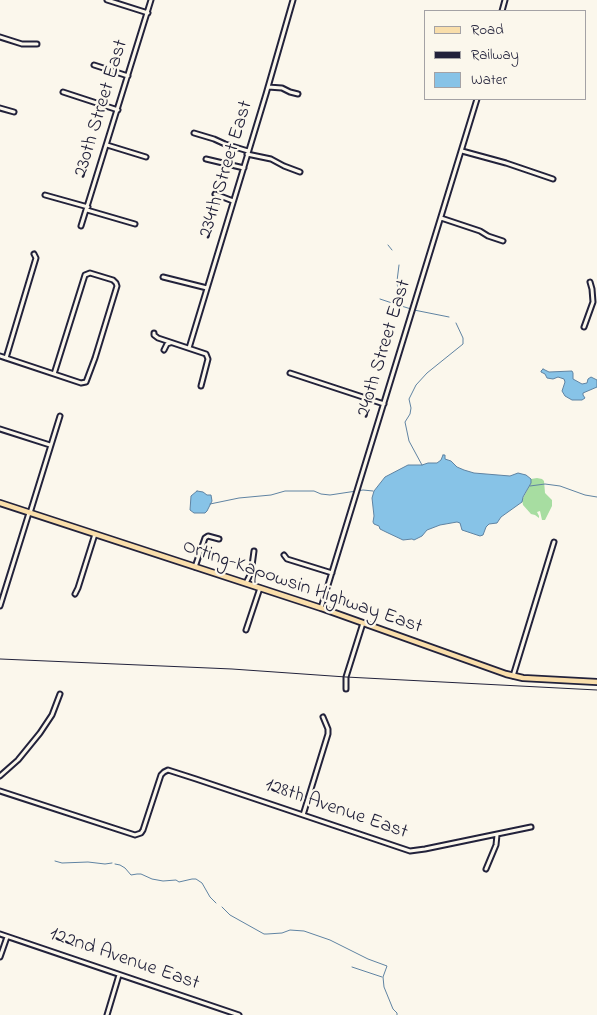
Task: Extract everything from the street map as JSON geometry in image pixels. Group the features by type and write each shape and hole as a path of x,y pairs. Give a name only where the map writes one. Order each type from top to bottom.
{"main road":[{"name":"Orting-Kapowsin Highway East","path":"0,503 321,608 513,676 597,682"}],"street":[{"path":"107,0 148,13"},
{"name":"230th Street East","path":"81,226 152,0"},
{"name":"234th Street East","path":"189,348 293,0"},
{"path":"0,36 22,44 37,44"},
{"path":"94,65 128,76"},
{"path":"268,87 282,88 298,94"},
{"path":"63,92 118,110"},
{"name":"240th Street East","path":"321,608 478,100"},
{"path":"0,108 14,112"},
{"path":"194,133 248,153 271,159 300,172"},
{"path":"108,145 146,157"},
{"path":"462,151 553,179"},
{"path":"206,159 244,168"},
{"path":"214,194 233,201"},
{"path":"45,195 135,224"},
{"path":"441,218 503,240"},
{"path":"6,358 36,258 34,254"},
{"path":"0,356 6,358 54,374 81,383 88,381 116,290 116,283 113,280 90,273 84,276 54,374"},
{"path":"162,277 207,288"},
{"path":"584,326 595,302 590,282"},
{"path":"154,333 158,338 207,355 208,358 201,386"},
{"path":"164,350 170,342"},
{"path":"290,373 384,404"},
{"path":"0,606 60,416"},
{"path":"0,429 50,446"},
{"path":"75,594 95,534"},
{"path":"195,567 205,538 208,536 219,539"},
{"path":"513,676 554,542"},
{"path":"246,584 251,573 254,551"},
{"path":"284,555 287,559 332,573"},
{"path":"246,630 260,588"},
{"path":"346,689 346,677 363,623"},
{"path":"0,776 18,760 40,733 52,715 60,694"},
{"path":"303,814 328,734 323,718"},
{"name":"128th Avenue East","path":"0,791 130,834 141,833 161,775 170,770 410,851 425,850 531,827"},
{"path":"486,869 496,847 497,835"},
{"name":"122nd Avenue East","path":"0,934 239,1015"},
{"path":"0,957 7,936"},
{"path":"107,1015 119,974"}],"green space":[{"path":"537,478 544,481 545,493 552,500 552,506 545,520 542,520 540,511 537,512 539,518 531,514 523,505 522,500 531,483 531,479"}],"water":[{"path":"543,369 549,372 572,371 573,379 582,384 587,383 591,377 597,380 597,387 583,393 585,398 582,400 572,400 565,396 562,391 564,379 558,377 553,379 547,378 541,372"},
{"path":"445,455 445,459 464,470 474,473 510,476 518,473 526,475 531,479 531,483 522,502 501,517 497,523 489,524 483,535 480,536 462,530 460,523 457,522 427,530 422,536 414,540 403,540 374,524 372,498 374,491 385,477 408,465 437,463"},
{"path":"197,491 211,495 212,501 205,513 194,513 190,510 191,496"}],"waterway":[{"path":"388,245 392,250"},
{"path":"399,265 398,292 395,304 411,309"},
{"path":"380,299 395,304"},
{"path":"414,310 449,317"},
{"path":"422,465 409,441 405,422 410,414 409,399 416,385 427,373 463,344 463,338 456,323"},
{"path":"530,486 545,484 560,486 585,495 597,497"},
{"path":"210,504 239,498 271,495 285,491 314,491 330,495 363,490 373,491"},
{"path":"55,861 62,863 112,863"},
{"path":"115,864 125,868 131,875 141,874 152,879 163,881 176,880 179,882 196,879 202,883 216,903"},
{"path":"222,907 230,915 264,934 282,933 290,930 304,931 330,940 368,959 387,966 383,977 384,987 397,1015"},
{"path":"352,967 382,977"}],"railway":[{"path":"0,659 232,669 597,690"}]}
